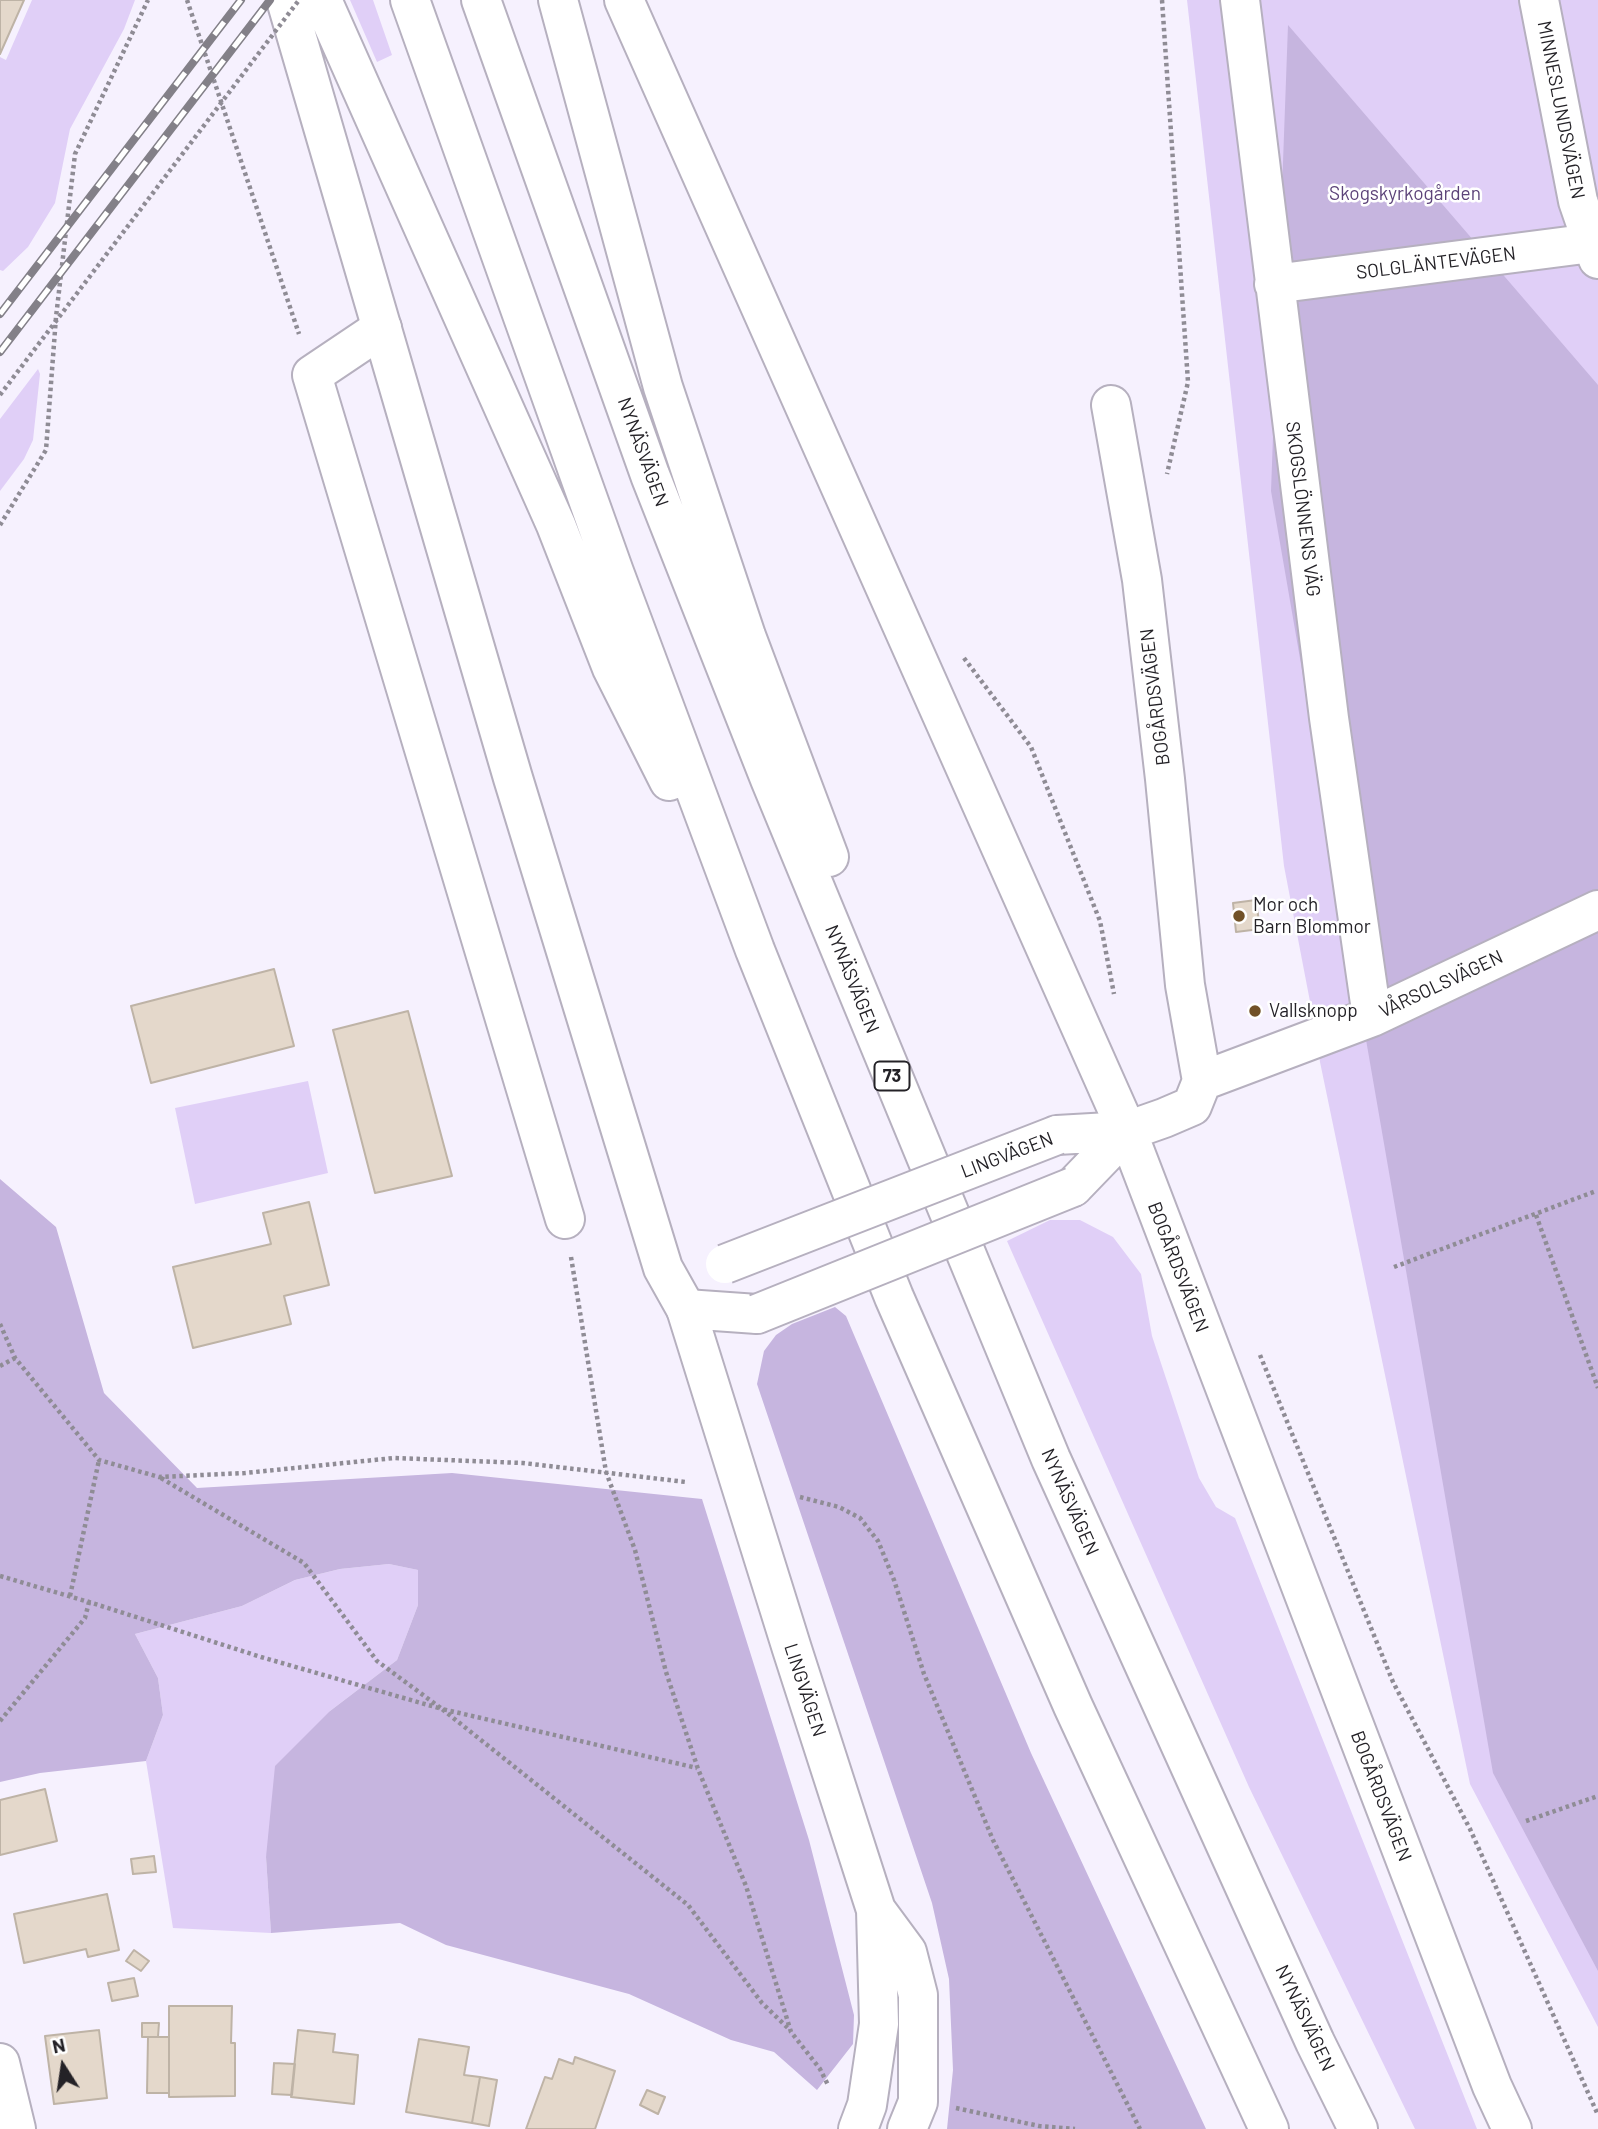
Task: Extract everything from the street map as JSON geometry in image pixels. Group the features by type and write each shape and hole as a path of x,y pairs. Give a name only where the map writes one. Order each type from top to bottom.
{"main road":[{"path":"286,0 513,778 663,1268 685,1309 757,1314 1073,1187 1127,1131 1192,1106 1202,1081"},
{"path":"322,0 556,525 612,668 755,950"},
{"path":"410,0 609,559 755,950 900,1310 1073,1706 1269,2129"},
{"name":"NYNÄSVÄGEN","path":"481,0 650,475 770,779 1051,1459 1315,2042 1358,2129"},
{"path":"558,0 663,387 746,636 837,878 881,1048"},
{"name":"BOGÅRDSVÄGEN","path":"624,0 1127,1131 1492,2085 1512,2129"},
{"name":"SKOGSLÖNNENS VÄG","path":"1240,0 1329,718 1372,1017"},
{"name":"MINNESLUNDSVÄGEN","path":"1539,0 1578,201 1596,247"},
{"name":"SOLGLÄNTEVÄGEN","path":"1274,284 1596,247"},
{"path":"382,328 312,375 565,1219"},
{"name":"BOGÅRDSVÄGEN","path":"1111,405 1142,580 1185,985 1202,1081"},
{"name":"VÅRSOLSVÄGEN","path":"1202,1081 1372,1017 1598,910"},
{"name":"LINGVÄGEN","path":"858,2129 867,2105 879,2024 876,1910 685,1309 725,1264 1057,1135 1127,1131"},
{"name":"LINGVÄGEN","path":"876,1910 907,1952 918,1995 913,2116"},
{"path":"0,2063 16,2129"}],"path":[{"path":"0,525 46,450 56,317 75,154 148,0"},
{"path":"187,0 312,375"},
{"path":"0,396 299,0"},
{"path":"1162,0 1188,382 1167,475"},
{"path":"1394,1267 1596,1191"},
{"path":"1536,1215 1598,1388"},
{"path":"565,1219 606,1472 635,1550 666,1672 698,1769 746,1886 791,2032"},
{"path":"0,1324 15,1358 99,1460 159,1477 304,1563 377,1661 442,1709 688,1905 762,2003 791,2032 820,2069 831,2090"},
{"path":"0,1366 15,1358"},
{"path":"159,1477 245,1473 394,1458 523,1463 686,1482"},
{"path":"70,1596 99,1460"},
{"path":"800,1497 839,1507 860,1518 878,1541 894,1580 924,1674 993,1840 1140,2129"},
{"path":"0,1576 261,1657 442,1709 698,1769"},
{"path":"0,1721 85,1618 89,1602"},
{"path":"1393,1682 1470,1829 1598,2115"},
{"path":"1526,1821 1598,1796"},
{"path":"913,2116 1075,2129"}],"green space":[{"path":"32,0 135,0 124,29 70,129 55,203 28,247 3,271 0,270 0,57 6,60"},
{"path":"350,0 373,0 392,55 377,62"},
{"name":"Skogskyrkogården","path":"1187,0 1598,0 1598,2027 1470,1784 1320,1062 1284,866"},
{"name":"Skogskyrkogården","path":"1288,25 1598,385 1598,1971 1493,1773 1271,491"},
{"path":"38,369 40,374 33,440 24,459 0,491 0,419"},
{"path":"308,1081 328,1173 195,1204 175,1108"},
{"path":"0,1179 56,1227 104,1393 197,1488 452,1473 702,1499 809,1840 854,2015 853,2044 817,2090 774,2052 731,2040 629,1994 446,1945 400,1923 271,1933 266,1857 275,1766 330,1711 397,1660 418,1605 418,1570 389,1564 340,1569 295,1580 242,1606 135,1634 158,1678 163,1715 146,1761 40,1773 0,1782"},
{"path":"1050,1220 1080,1220 1113,1237 1141,1274 1152,1336 1199,1478 1216,1507 1235,1518 1477,2129 1415,2129 1249,1787 1007,1241"},
{"path":"835,1307 846,1316 1031,1753 1206,2129 947,2129 953,2070 949,1979 932,1903 757,1384 764,1351 776,1335 792,1324"},
{"path":"389,1564 418,1570 418,1605 397,1660 330,1711 266,1857 271,1933 173,1928 146,1761 163,1715 158,1678 135,1634 242,1606 295,1580 340,1569"}],"building":[{"path":"0,0 24,0 0,54"},
{"path":"1256,900 1260,929 1236,932 1233,903"},
{"path":"274,969 294,1046 151,1083 131,1006"},
{"path":"408,1011 452,1176 375,1193 333,1030"},
{"path":"309,1202 329,1285 284,1296 291,1324 193,1348 173,1267 271,1244 263,1213"},
{"path":"45,1789 57,1841 0,1855 0,1800"},
{"path":"154,1856 156,1872 133,1874 131,1859"},
{"path":"107,1894 119,1950 88,1957 86,1949 24,1963 14,1914"},
{"path":"134,1950 149,1961 141,1971 126,1961"},
{"path":"134,1978 138,1996 112,2001 108,1983"},
{"path":"169,2006 232,2006 231,2043 235,2043 235,2096 169,2097"},
{"path":"142,2023 159,2023 158,2037 142,2037"},
{"path":"99,2030 107,2098 54,2104 45,2036"},
{"path":"298,2030 335,2034 333,2052 358,2055 354,2104 291,2097"},
{"path":"148,2037 169,2037 169,2093 147,2093"},
{"path":"419,2039 469,2047 464,2075 480,2077 472,2123 406,2112"},
{"path":"575,2057 615,2071 595,2129 526,2129 545,2077 552,2079 559,2059 573,2064"},
{"path":"274,2063 295,2064 292,2095 272,2094"},
{"path":"480,2077 497,2080 489,2126 472,2123"},
{"path":"647,2090 665,2097 658,2114 640,2105"}],"railway":[{"path":"0,314 241,0"},
{"path":"0,352 270,0"}],"place":[{"name":"Mor och Barn Blommor","path":"1239,916"},
{"name":"Vallsknopp","path":"1255,1011"}]}
